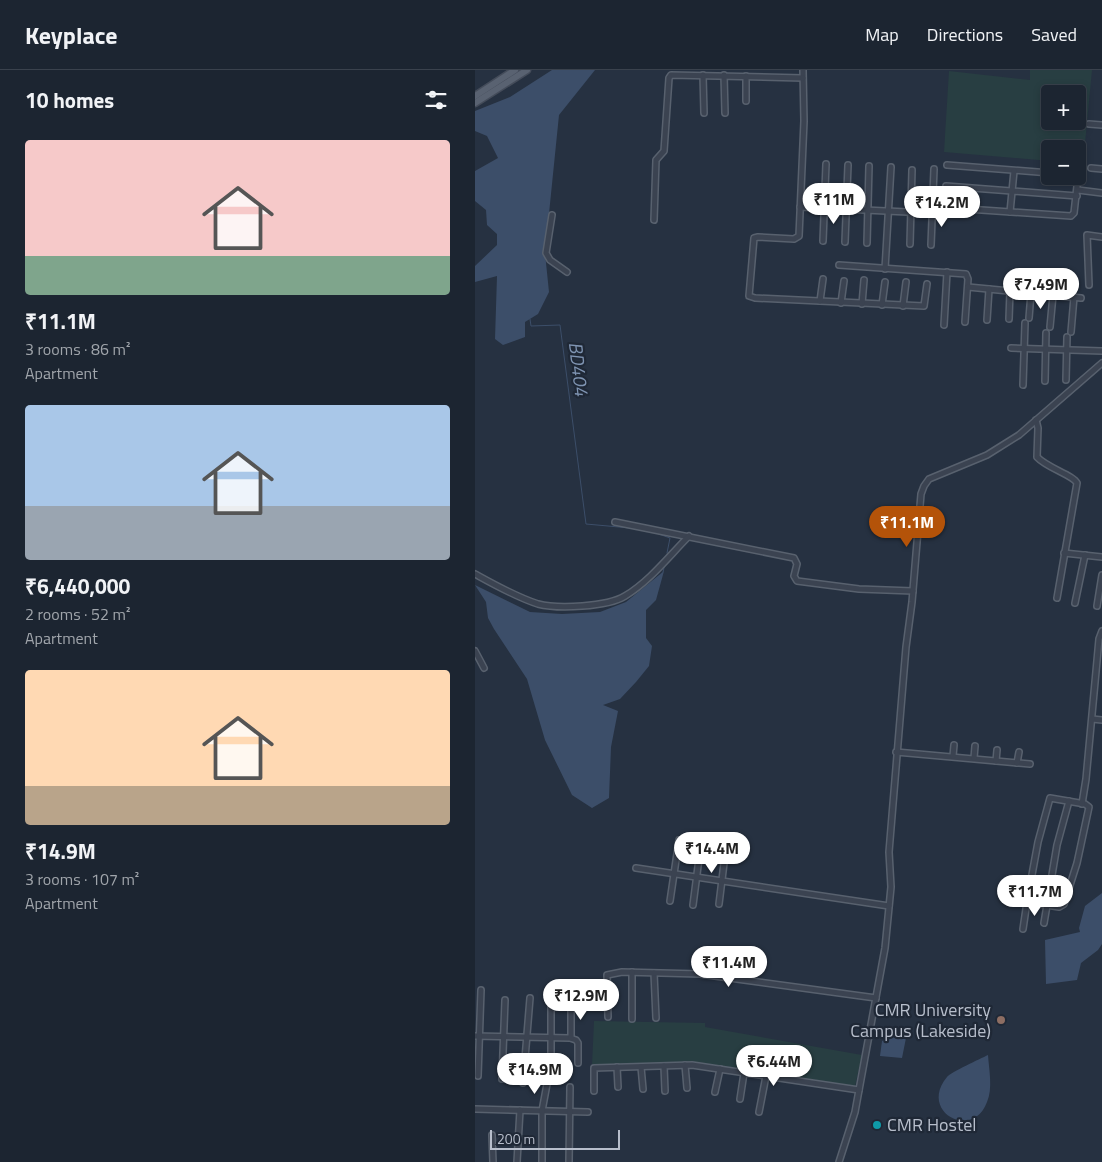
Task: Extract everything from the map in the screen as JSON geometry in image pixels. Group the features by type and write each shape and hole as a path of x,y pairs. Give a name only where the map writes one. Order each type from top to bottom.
{"main road":[{"path":"475,96 515,70"},
{"path":"475,103 527,70"}],"street":[{"path":"803,70 804,121 798,238 754,238 749,296 755,298 924,306 927,284"},
{"path":"654,220 656,160 664,151 669,78 671,75 803,78"},
{"path":"724,75 725,113"},
{"path":"703,76 704,113"},
{"path":"746,76 746,101"},
{"path":"1089,124 1102,125"},
{"path":"823,241 826,164"},
{"path":"845,242 848,165"},
{"path":"947,165 1041,173"},
{"path":"867,243 869,166"},
{"path":"885,268 890,211 891,167"},
{"path":"1091,168 1102,169"},
{"path":"931,245 934,169"},
{"path":"910,244 912,170"},
{"path":"1010,212 1014,171"},
{"path":"800,207 929,213 938,206 1071,216 1077,185"},
{"path":"946,186 1012,191 1102,193"},
{"path":"552,215 547,253 550,260 567,272"},
{"path":"1089,285 1087,235 1102,238"},
{"path":"839,265 966,274 968,287 965,322"},
{"path":"944,325 947,272"},
{"path":"820,301 823,279"},
{"path":"841,302 844,280"},
{"path":"862,304 864,280"},
{"path":"882,305 885,282"},
{"path":"903,306 906,282"},
{"path":"968,287 1081,298"},
{"path":"987,320 989,289"},
{"path":"1009,319 1010,291"},
{"path":"1029,318 1031,293"},
{"path":"1050,327 1053,295"},
{"path":"1066,380 1067,350 1074,297"},
{"path":"1023,385 1025,323"},
{"path":"1045,381 1046,333"},
{"path":"1011,348 1102,351"},
{"path":"839,1162 855,1112 885,948 891,888 889,852 896,752 921,494 925,483 929,480 987,455 1019,435 1102,363"},
{"path":"1036,420 1038,428 1037,457 1046,465 1073,478 1077,483 1057,598"},
{"path":"615,522 794,558 797,564 794,576 797,581 859,589 913,591"},
{"path":"475,574 514,594 539,604 575,606 606,604 624,597 642,584 689,536"},
{"path":"1065,553 1102,557"},
{"path":"1075,603 1085,555"},
{"path":"1097,606 1102,575"},
{"path":"1083,804 1099,635 1102,632"},
{"path":"475,651 484,668"},
{"path":"1092,719 1102,720"},
{"path":"953,756 954,745"},
{"path":"974,758 975,746"},
{"path":"996,760 997,750"},
{"path":"896,752 1030,764"},
{"path":"1017,763 1019,752"},
{"path":"1023,929 1027,902 1038,842 1050,798 1088,805 1077,863 1063,904 1059,907 1027,902"},
{"path":"1044,923 1057,845 1069,801"},
{"path":"670,901 679,840"},
{"path":"693,905 701,843"},
{"path":"719,904 726,847"},
{"path":"635,868 889,906"},
{"path":"608,1017 607,975 622,972 700,974 876,998"},
{"path":"632,972 632,1019"},
{"path":"654,973 656,1018"},
{"path":"478,1076 477,1036 481,990"},
{"path":"523,1083 530,998"},
{"path":"502,1078 505,1000"},
{"path":"551,1002 551,1073"},
{"path":"571,1004 571,1038"},
{"path":"477,1036 571,1038 578,1043 578,1063"},
{"path":"594,1091 594,1068 685,1065 859,1090"},
{"path":"685,1065 687,1088"},
{"path":"664,1066 665,1091"},
{"path":"617,1067 618,1088"},
{"path":"641,1067 643,1088"},
{"path":"715,1092 720,1069"},
{"path":"740,1099 744,1073"},
{"path":"759,1112 766,1076"},
{"path":"542,1162 542,1111 547,1084"},
{"path":"569,1162 570,1087"},
{"path":"475,1109 588,1112"},
{"path":"517,1162 520,1110"},
{"path":"491,1135 493,1162"}],"green space":[{"path":"1030,70 1092,70 1085,140 1041,140 1041,160 944,152 949,71 1030,80"},
{"path":"594,1021 705,1023 705,1027 862,1055 855,1086 697,1062 592,1065"}],"water":[{"path":"552,70 595,70 559,115 545,253 549,292 538,314 525,322 525,337 503,345 495,339 497,276 475,282 475,266 497,245 497,234 487,225 486,210 475,201 475,171 498,158 487,136 475,131 475,111 510,97"},
{"path":"664,571 656,600 646,610 646,638 652,646 649,666 620,699 603,705 618,711 611,747 609,798 592,808 572,795 545,740 527,679 494,629 488,618 486,602 475,585 530,612 562,614 600,612 626,602"},
{"path":"1102,893 1102,944 1098,950 1081,963 1077,980 1046,984 1045,940 1080,932 1079,928 1085,906"},
{"path":"898,1033 906,1038 902,1058 880,1056 882,1041"},
{"path":"988,1055 990,1073 989,1097 980,1114 971,1119 961,1120 951,1117 943,1111 939,1101 940,1090 947,1077"}],"waterway":[{"name":"BD404","path":"530,319 531,326 560,325 586,524 630,528"},
{"name":"BD404","path":"653,532 670,538 667,553"},
{"name":"BD404","path":"663,572 665,564"}],"place":[{"name":"CMR University Campus (Lakeside)","path":"1001,1020"},
{"name":"CMR Hostel","path":"877,1125"}]}
